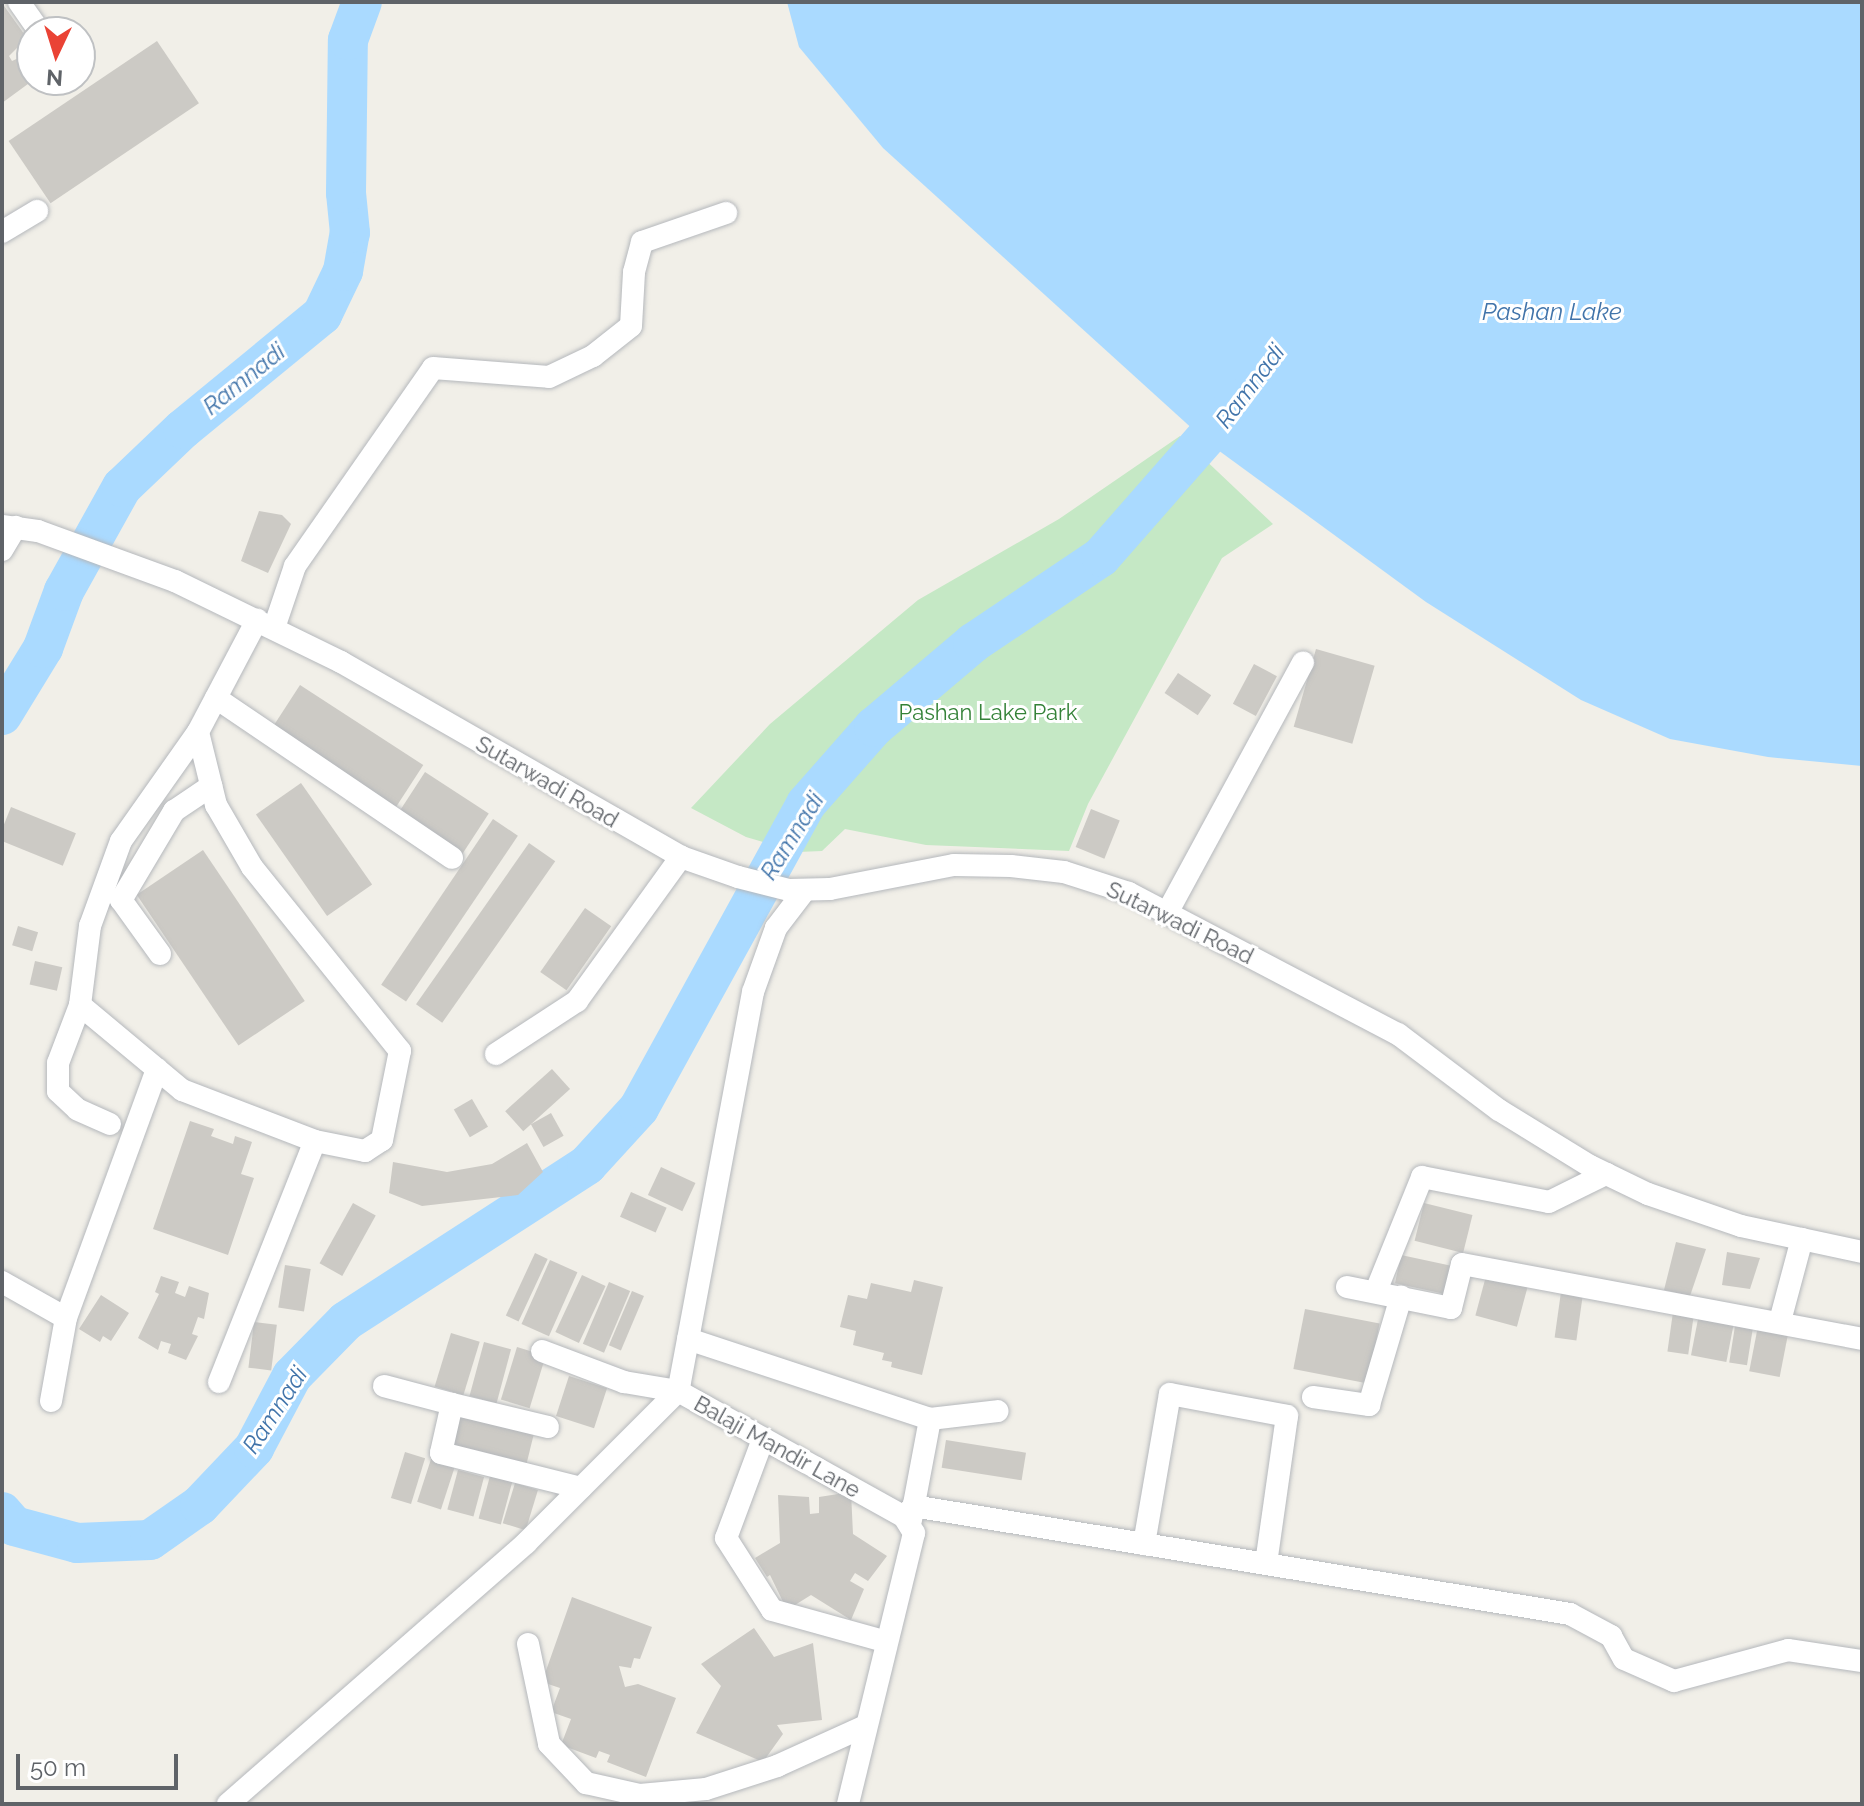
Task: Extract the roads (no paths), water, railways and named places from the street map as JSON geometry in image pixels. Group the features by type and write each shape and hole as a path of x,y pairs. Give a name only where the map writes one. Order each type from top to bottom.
{"street":[{"path":"2,232 37,211"},
{"path":"110,1124 77,1109 58,1091 58,1063 80,1005 90,926 121,841 198,732 216,698 265,624 295,566 433,368 549,377 593,356 631,326 634,272 642,242 726,213"},
{"path":"2,550 18,528"},
{"name":"Sutarwadi Road","path":"18,528 175,581 265,624 341,662 681,857 738,877 797,890 954,865 1011,866 1064,872 1129,893 1398,1034 1499,1110 1606,1174 1741,1226 1862,1252"},
{"path":"1167,913 1303,662"},
{"path":"216,698 452,858"},
{"path":"80,1005 182,1090 315,1141 365,1151 382,1140 400,1051 252,867 216,805 198,732"},
{"path":"160,954 121,900 174,811 211,786"},
{"path":"496,1054 577,1001 681,857"},
{"name":"Balaji Mandir Lane","path":"797,890 776,928 753,992 678,1391 912,1516"},
{"path":"51,1401 66,1318 157,1069"},
{"path":"219,1382 315,1141"},
{"path":"1376,1291 1422,1177 1549,1202 1606,1174"},
{"path":"1780,1321 1802,1239"},
{"path":"1347,1287 1451,1308 1462,1264 1780,1321 1862,1339"},
{"path":"2,1282 66,1318"},
{"path":"1313,1397 1369,1405 1401,1297"},
{"path":"688,1339 930,1419 998,1411"},
{"path":"542,1351 624,1382 678,1391"},
{"path":"384,1386 548,1427"},
{"path":"228,1804 581,1488 678,1391"},
{"path":"1144,1544 1170,1394 1287,1416 1266,1564"},
{"path":"452,1404 441,1453 581,1488"},
{"path":"848,1804 884,1641 914,1551 912,1516 930,1419"},
{"path":"763,1439 726,1538 772,1610 884,1641"},
{"path":"912,1516 1144,1544 1570,1614 1611,1636 1624,1659 1674,1681 1788,1650 1862,1661"},
{"path":"528,1644 549,1744 586,1783 640,1795 706,1789 777,1766 865,1726"}],"water":[{"name":"Pashan Lake","path":"787,2 1862,2 1862,766 1768,757 1670,739 1581,700 1426,602 1207,442 883,148 799,47"}],"waterway":[{"name":"Ramnadi","path":"2,715 43,648 64,591 122,487 183,429 322,315 343,271 350,233 346,193 348,40 362,2"},
{"name":"Ramnadi","path":"2,1512 14,1526 77,1543 150,1540 200,1505 254,1448 292,1376 346,1321 587,1165 639,1108 806,804 874,727 973,643 1101,557 1240,399"}],"park label":[{"name":"Pashan Lake Park","path":"988,713"}]}
